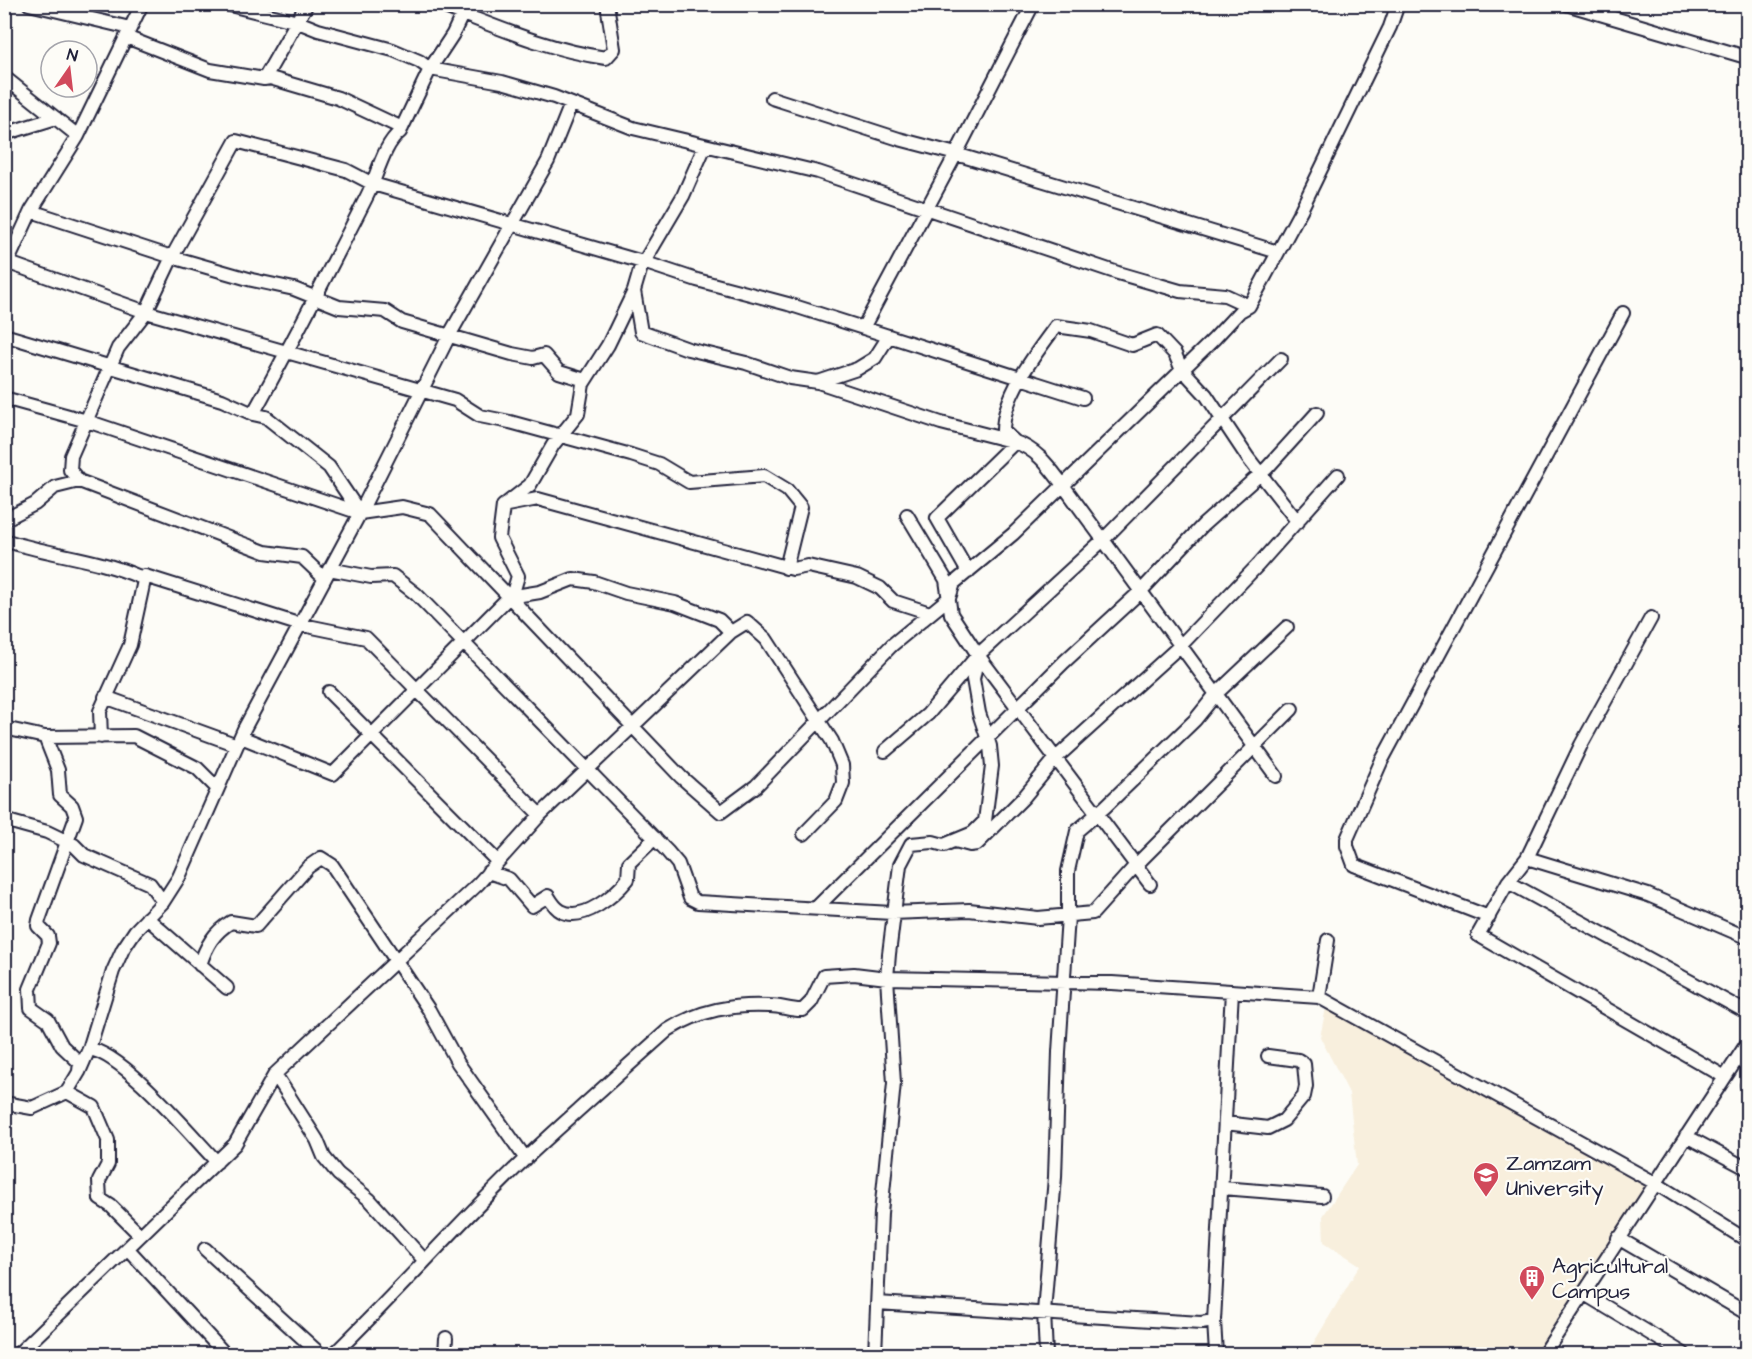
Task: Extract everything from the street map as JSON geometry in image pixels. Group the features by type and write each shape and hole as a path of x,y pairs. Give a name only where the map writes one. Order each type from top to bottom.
{"street":[{"path":"29,4 128,32 210,70 270,78 338,98 402,128"},
{"path":"142,4 78,136 32,211 6,268 146,312 455,400 480,416 510,422 659,464 689,482 764,476 787,490 801,507 786,568"},
{"path":"226,4 298,22 318,30 406,54 430,69 502,82 571,104 633,128 818,172 1118,273 1180,291 1225,295 1249,306"},
{"path":"264,79 307,4"},
{"path":"437,4 465,9 533,40 583,55 606,58 614,50 607,4"},
{"path":"863,328 928,209 1033,4"},
{"path":"4,398 87,421 360,513 402,507 430,514 632,723 681,777 721,812 756,786 892,645 949,598 954,583 1013,534 1240,311 1249,306 1390,27 1398,4"},
{"path":"1566,4 1746,57 1748,55"},
{"path":"253,414 287,353 373,184 391,139 402,128 430,69 465,9"},
{"path":"4,77 78,136"},
{"path":"772,98 899,140 956,154 1278,252"},
{"path":"4,1103 32,1108 67,1092 79,1072 89,1049 113,971 129,940 163,902 180,877 239,741 284,658 298,624 360,513 450,334 548,160 571,104"},
{"path":"4,134 56,118"},
{"path":"1083,398 750,293 697,280 514,223 373,184 346,170 236,141 172,257 146,312 118,348 70,463 74,477 79,481 210,533 265,552 302,557 327,573 398,579 655,838 678,864 690,898 698,902 892,913 969,910 1038,918 1092,913 1136,865 1292,710"},
{"path":"105,697 333,774 465,644 509,597 517,584 518,576 499,538 503,506 530,485 560,436 578,414 585,380 608,345 634,291 638,275 682,195 705,146"},
{"path":"32,211 172,257 252,280 286,287 339,307 385,311 402,322 533,358 544,355 550,366 559,372 585,380"},
{"path":"634,291 641,332 687,349 746,363 790,378 818,382 941,423 1029,447 1063,485 1182,644 1215,694 1276,776"},
{"path":"1489,917 1354,865 1347,846 1347,839 1381,762 1623,313"},
{"path":"1015,442 1003,431 1003,423 1019,379 1056,326 1091,331 1132,345 1157,335 1175,354 1181,368 1206,395 1220,420 1298,522"},
{"path":"4,335 222,400 253,414 266,417 329,466 360,513"},
{"path":"818,382 857,369 875,358 889,336"},
{"path":"885,750 928,714 978,655 1103,540 1281,359"},
{"path":"816,908 1141,591 1203,525 1261,473 1317,413"},
{"path":"968,572 937,518 1015,442"},
{"path":"955,840 970,845 978,844 1024,797 1056,758 1182,644 1298,522 1338,475"},
{"path":"4,520 35,504 55,488 79,481"},
{"path":"503,506 538,499 786,568 808,566 857,577 880,588 893,601 930,613"},
{"path":"907,515 946,580 951,614 978,655 1150,884"},
{"path":"4,540 140,577 145,576 298,624 366,638 540,815"},
{"path":"101,737 100,711 130,645 145,576"},
{"path":"509,597 540,592 573,579 594,582 627,593 675,603 719,620 731,632"},
{"path":"1651,618 1581,745 1527,858 1508,882 1478,935 1725,1077"},
{"path":"18,1354 217,1162 243,1133 255,1105 275,1074 397,961 488,872 540,815 632,723 731,632 747,622 766,639 832,741 842,765 843,783 836,801 804,834"},
{"path":"1046,1354 1044,1312 1054,1177 1068,916 1068,859 1077,831 1195,720 1215,694 1287,627"},
{"path":"875,1354 881,1213 894,1083 887,978 892,913 900,865 907,848 911,844 933,842 944,844 955,840 980,828 987,814 992,766 988,739 979,713 974,679 978,655"},
{"path":"329,692 497,861"},
{"path":"4,728 45,737 129,735 197,768 218,788"},
{"path":"45,737 58,770 60,795 76,812 68,842 39,920 38,926 48,936 49,942 33,980 32,1008 48,1020 62,1046 80,1063 79,1072"},
{"path":"4,820 46,832 68,842 84,855 150,884 163,902"},
{"path":"488,872 509,879 532,906 548,896 561,911 571,914 598,907 603,903 628,879 629,863 655,838"},
{"path":"200,965 205,951 218,930 231,922 256,926 308,867 321,858 332,865 429,1010 458,1063 526,1159"},
{"path":"1527,858 1648,895 1746,936"},
{"path":"1508,882 1748,1013"},
{"path":"147,918 227,988"},
{"path":"1319,996 1328,940"},
{"path":"334,1354 400,1290 424,1260 526,1159 668,1030 700,1012 753,1006 803,1010 811,1002 824,976 854,974 887,978 1064,982 1319,996 1655,1183 1748,1241"},
{"path":"1216,1354 1214,1321 1232,992"},
{"path":"1548,1353 1618,1238 1748,1042"},
{"path":"89,1049 101,1050 142,1083 217,1162"},
{"path":"1226,1123 1268,1128 1284,1120 1304,1096 1306,1086 1304,1064 1298,1060 1268,1056"},
{"path":"275,1074 317,1140 324,1157 338,1174 370,1200 424,1260"},
{"path":"67,1092 94,1107 108,1140 108,1164 99,1181 100,1199 111,1206 141,1235"},
{"path":"1686,1136 1748,1169"},
{"path":"1222,1188 1322,1196"},
{"path":"1618,1238 1748,1314"},
{"path":"128,1249 225,1354"},
{"path":"205,1249 321,1354"},
{"path":"1583,1293 1684,1354"},
{"path":"878,1303 1202,1323 1214,1321"},
{"path":"445,1354 446,1338"}],"shaded area":[{"name":"Zamzam University","path":"1326,1008 1649,1181 1535,1354 1307,1354 1360,1265 1324,1242 1323,1216 1357,1165 1349,1093 1320,1037"}],"place":[{"name":"Zamzam University","path":"1486,1198"},
{"name":"Agricultural Campus","path":"1532,1301"}]}
